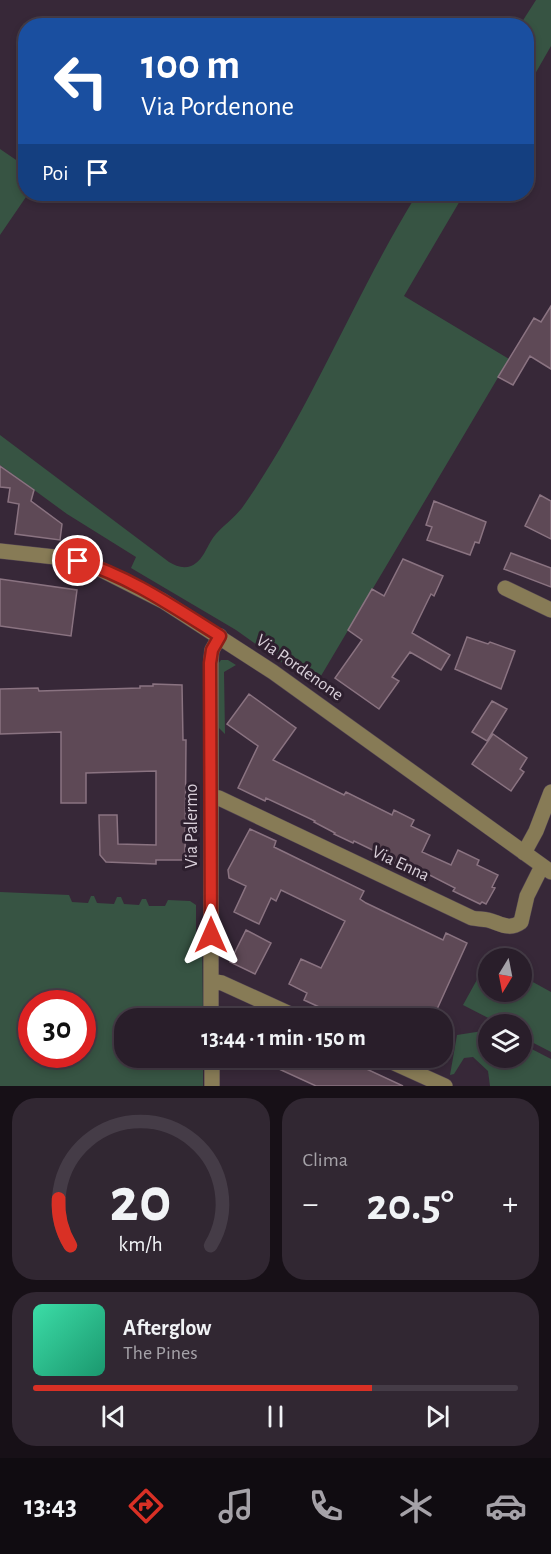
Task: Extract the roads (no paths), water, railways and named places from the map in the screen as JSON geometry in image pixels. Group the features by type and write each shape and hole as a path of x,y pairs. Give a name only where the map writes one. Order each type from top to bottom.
{"street":[{"name":"Via Pordenone","path":"0,550 64,558 92,565 143,590 220,636 404,764 547,869"},
{"path":"505,588 551,610"},
{"name":"Via Palermo","path":"212,1008 211,655 220,636"},
{"path":"524,853 537,831 551,792"},
{"name":"Via Enna","path":"211,796 472,918 504,926 515,926 521,922 527,896 547,869"},
{"path":"211,981 222,983 277,1008"},
{"path":"212,1068 212,1086"},
{"path":"405,1068 445,1086"}]}
